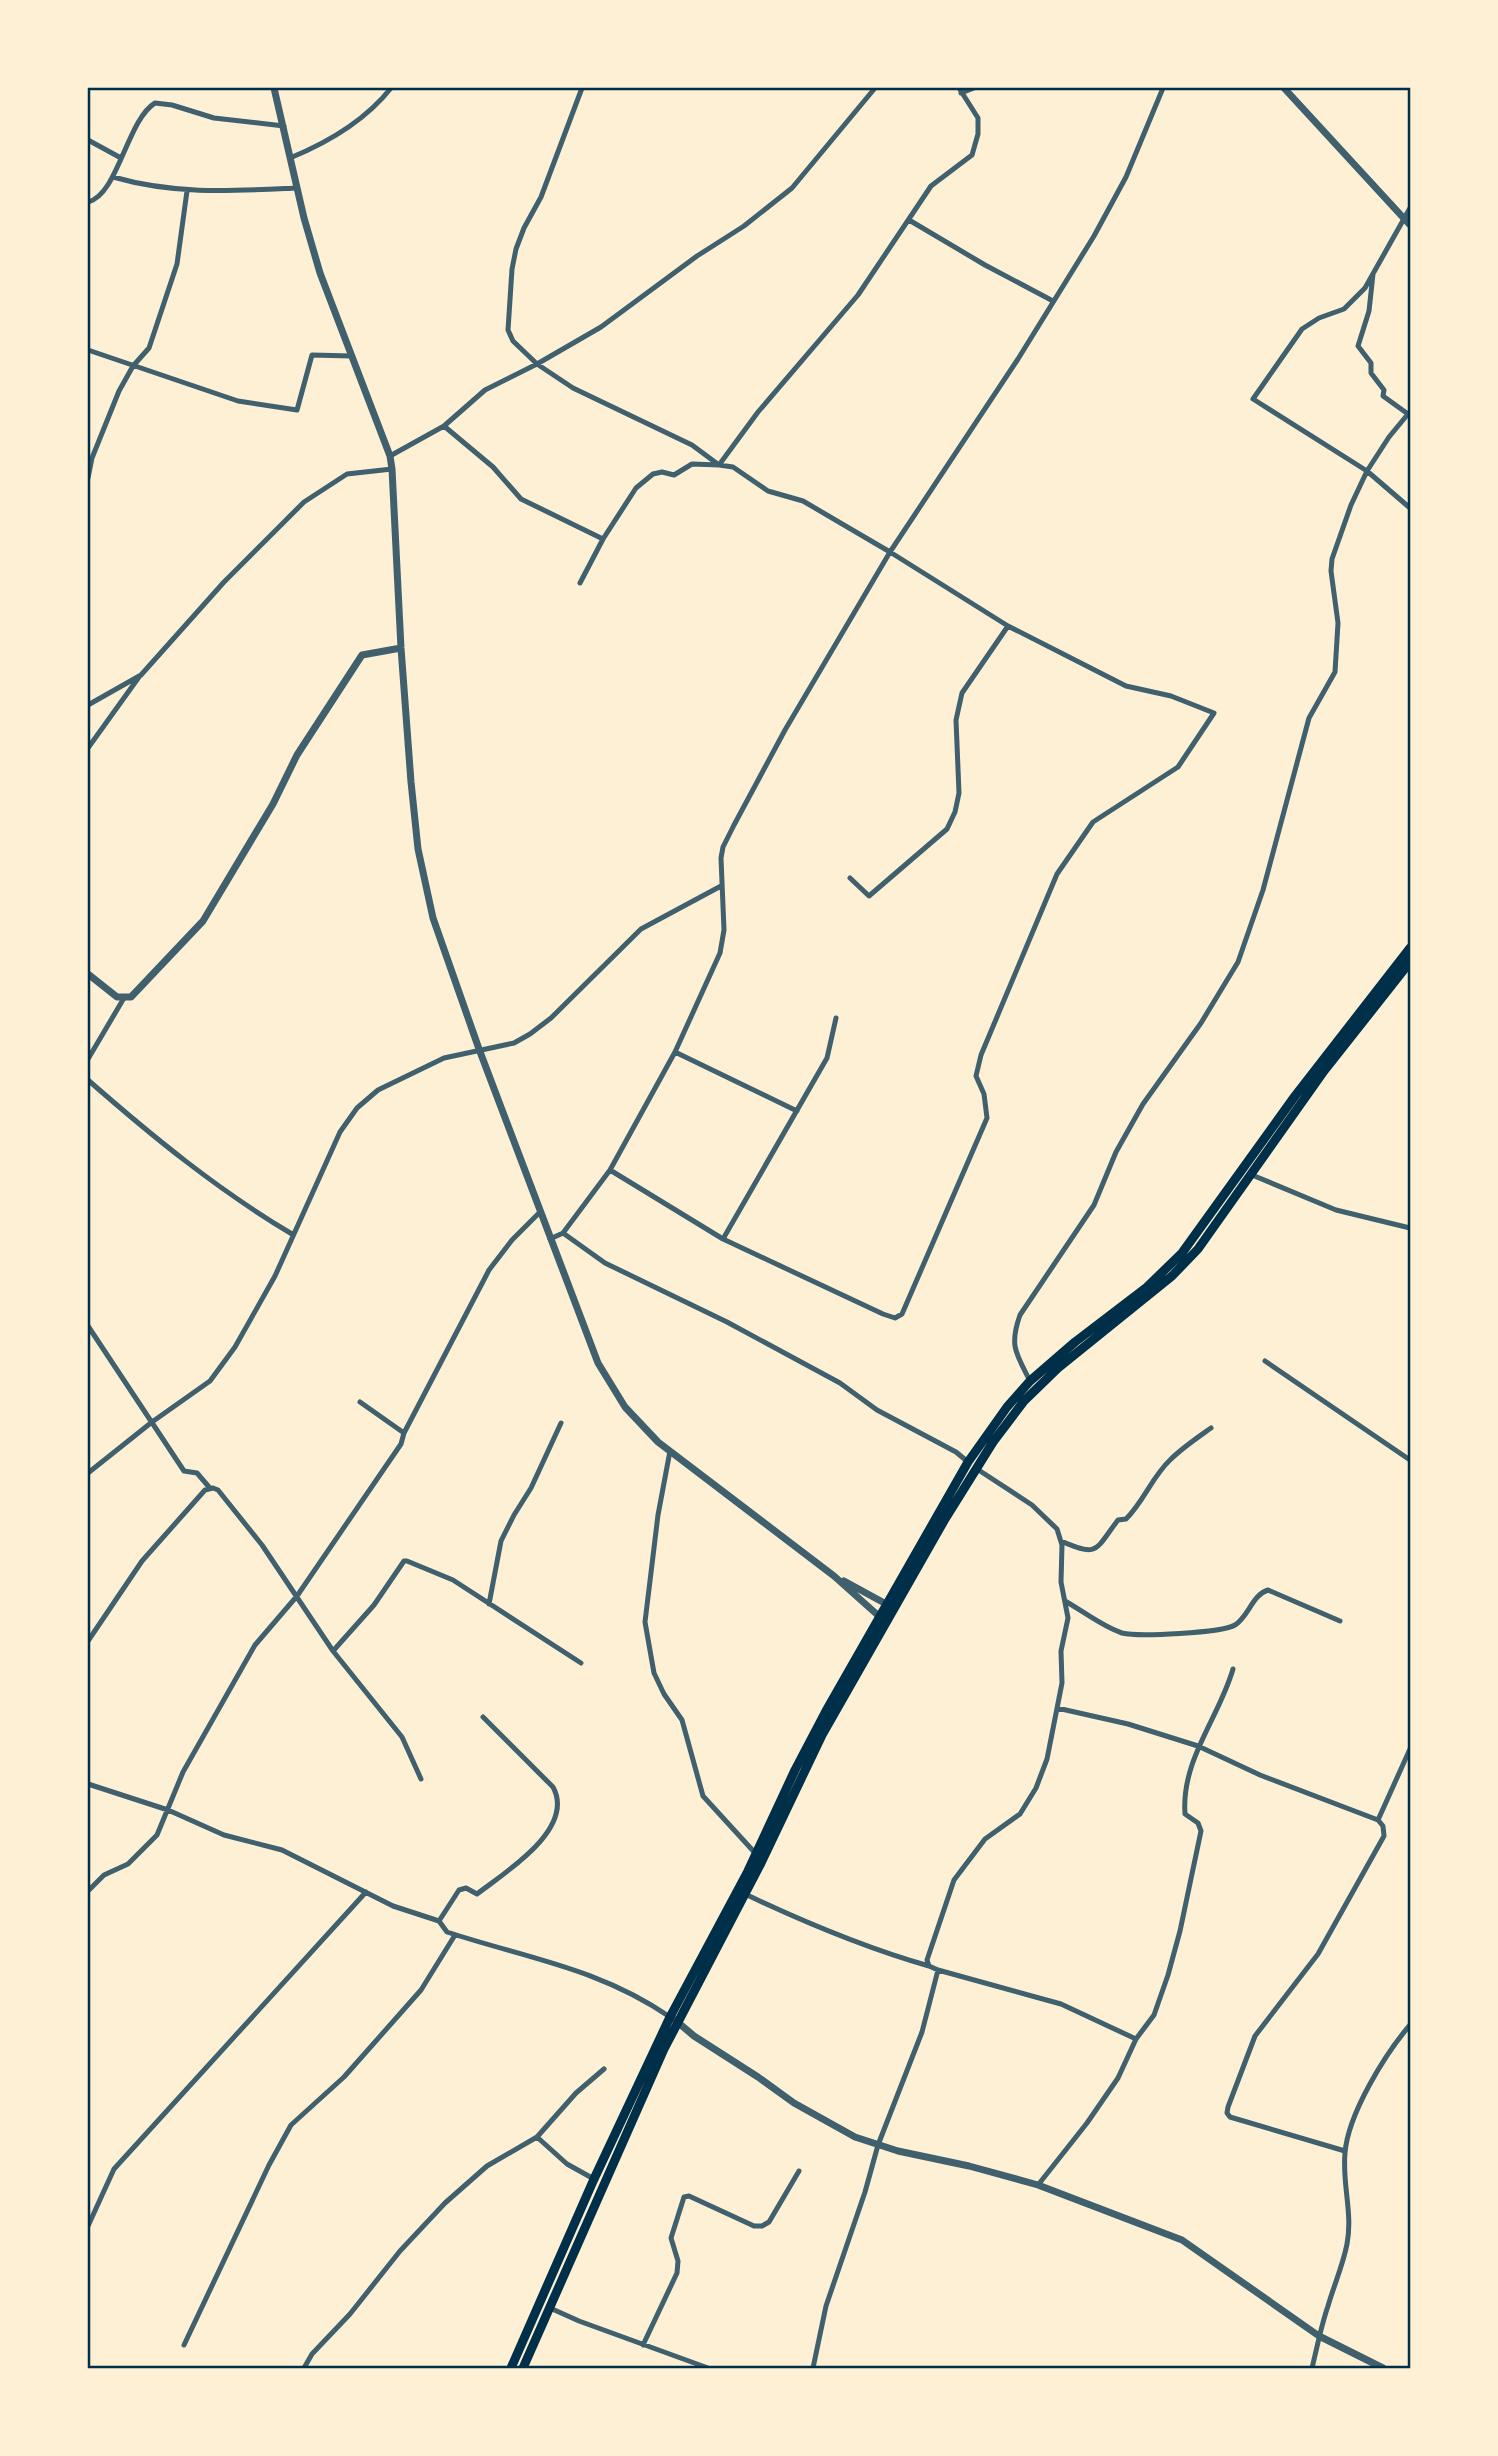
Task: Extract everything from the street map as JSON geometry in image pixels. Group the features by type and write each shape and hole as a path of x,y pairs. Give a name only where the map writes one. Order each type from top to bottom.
{"highway":[{"path":"523,2368 674,2019 745,1894 882,1619 968,1462 1007,1407 1030,1381 1075,1342 1147,1287 1182,1253 1294,1096 1410,948"},
{"path":"889,1606 1004,1427 1024,1401 1058,1368 1136,1307 1186,1263 1210,1234 1324,1071 1410,962"},
{"path":"511,2368 594,2179 756,1854 794,1770 882,1619"}],"street":[{"path":"274,88 320,272 393,469 401,648 418,849 433,918 479,1049 598,1363 625,1407 658,1442 834,1576 882,1619"},
{"path":"290,158 323,144 353,125 391,88"},
{"path":"582,88 541,197 524,228 512,269 508,330 513,341 537,364 573,388 692,445 719,465"},
{"path":"390,456 444,426 485,390 601,327 744,226 792,188 875,88"},
{"path":"719,465 758,412 858,295 931,186 972,155 979,125 978,118 960,90 974,88"},
{"path":"551,1239 563,1233 610,1170 675,1052 720,953 723,930 721,858 723,847 734,825 785,730 890,552 1018,359 1094,236 1126,177 1163,88"},
{"path":"1284,88 1410,225"},
{"path":"88,202 94,201 113,177 145,113 155,103 172,105 214,118 284,126"},
{"path":"88,140 121,158"},
{"path":"113,177 141,185 187,191 297,188"},
{"path":"88,478 92,458 119,391 133,366 149,348 177,264 187,191"},
{"path":"1410,208 1365,288 1344,309 1319,317 1302,329 1253,399 1367,471 1410,508"},
{"path":"909,220 1053,301"},
{"path":"1030,1381 1014,1349 1014,1331 1020,1315 1094,1205 1116,1152 1143,1104 1201,1023 1238,962 1263,890 1309,718 1335,672 1338,623 1331,571 1332,559 1351,505 1367,471 1389,437 1409,414 1383,396 1384,390 1371,373 1371,363 1358,346 1369,311 1373,274"},
{"path":"88,350 238,401 297,410 312,355 351,356"},
{"path":"444,426 493,467 521,499 603,539"},
{"path":"580,583 603,539 636,488 653,474 662,472 674,475 692,464 733,467 768,491 803,501 1008,626 1126,686 1171,696 1214,713 1178,767 1093,822 1057,874 981,1055 976,1076 984,1094 987,1118 902,1314 895,1318 883,1314 723,1239 610,1170"},
{"path":"88,748 141,675 224,582 304,502 347,474 393,469"},
{"path":"850,878 869,896 947,829 955,812 959,793 956,720 958,705 962,693 1008,626"},
{"path":"88,974 117,997 131,997 203,921 273,804 297,755 362,655 401,648"},
{"path":"88,705 141,675"},
{"path":"88,1474 152,1422 210,1381 223,1364 275,1276 340,1132 357,1108 378,1090 444,1058 514,1043 530,1034 551,1018 641,929 721,886"},
{"path":"88,1059 124,998"},
{"path":"723,1239 827,1058 836,1018"},
{"path":"675,1052 797,1111"},
{"path":"88,1080 160,1143 244,1206 292,1234"},
{"path":"1252,1175 1336,1210 1410,1228"},
{"path":"88,1891 104,1875 128,1864 157,1835 200,1739 255,1646 297,1596 401,1444 404,1433 489,1270 512,1240 540,1212"},
{"path":"563,1233 606,1264 727,1322 840,1382 877,1410 956,1452 968,1462"},
{"path":"88,1326 184,1471 197,1473 209,1488 218,1490 297,1596 333,1651 402,1737 421,1779"},
{"path":"1265,1361 1410,1460"},
{"path":"360,1402 404,1433"},
{"path":"489,1604 501,1541 531,1488 561,1423"},
{"path":"1060,1541 1080,1550 1098,1548 1118,1520 1126,1519 1141,1504 1151,1485 1170,1460 1210,1428"},
{"path":"670,1451 657,1515 645,1622 654,1673 664,1694 682,1720 703,1796 756,1854"},
{"path":"929,1966 927,1961 930,1949 954,1881 985,1839 1020,1814 1036,1788 1047,1759 1062,1683 1061,1651 1068,1618 1061,1582 1057,1529 1050,1520 977,1469"},
{"path":"88,1640 142,1561 209,1488"},
{"path":"333,1651 373,1605 404,1561 407,1561 453,1580 581,1663"},
{"path":"834,1576 889,1606"},
{"path":"1065,1601 1117,1630 1132,1634 1213,1632 1236,1625 1261,1593 1268,1590 1340,1621"},
{"path":"1038,2185 1087,2123 1118,2078 1136,2039 1154,2015 1180,1931 1201,1831 1198,1824 1187,1817 1186,1781 1198,1746 1233,1669"},
{"path":"1057,1708 1128,1724 1198,1746 1260,1775 1378,1821 1383,1826 1384,1836 1318,1954 1255,2036 1227,2113 1230,2117 1345,2151"},
{"path":"439,1922 459,1890 466,1888 477,1894 531,1852 549,1830 555,1816 556,1793 553,1787 483,1717"},
{"path":"1378,1821 1410,1749"},
{"path":"88,1784 168,1810 224,1835 282,1850 393,1906 439,1922 447,1932 585,1972 643,1999 794,2103 855,2137 1038,2185 1182,2240 1319,2336 1383,2368"},
{"path":"88,2226 114,2169 366,1892"},
{"path":"745,1894 890,1955 1061,2004 1136,2039"},
{"path":"184,2345 269,2165 291,2126 344,2077 421,1990 455,1935"},
{"path":"813,2368 826,2306 878,2145 922,2032 938,1970"},
{"path":"1312,2368 1347,2244 1349,2215 1345,2151 1363,2098 1380,2067 1410,2025"},
{"path":"304,2368 312,2354 350,2314 400,2251 445,2203 486,2166 537,2137 604,2068"},
{"path":"537,2137 568,2164 594,2179"},
{"path":"643,2345 677,2273 678,2261 671,2238 684,2197 689,2196 754,2226 762,2226 769,2222 799,2171"},
{"path":"550,2308 708,2368"}]}
